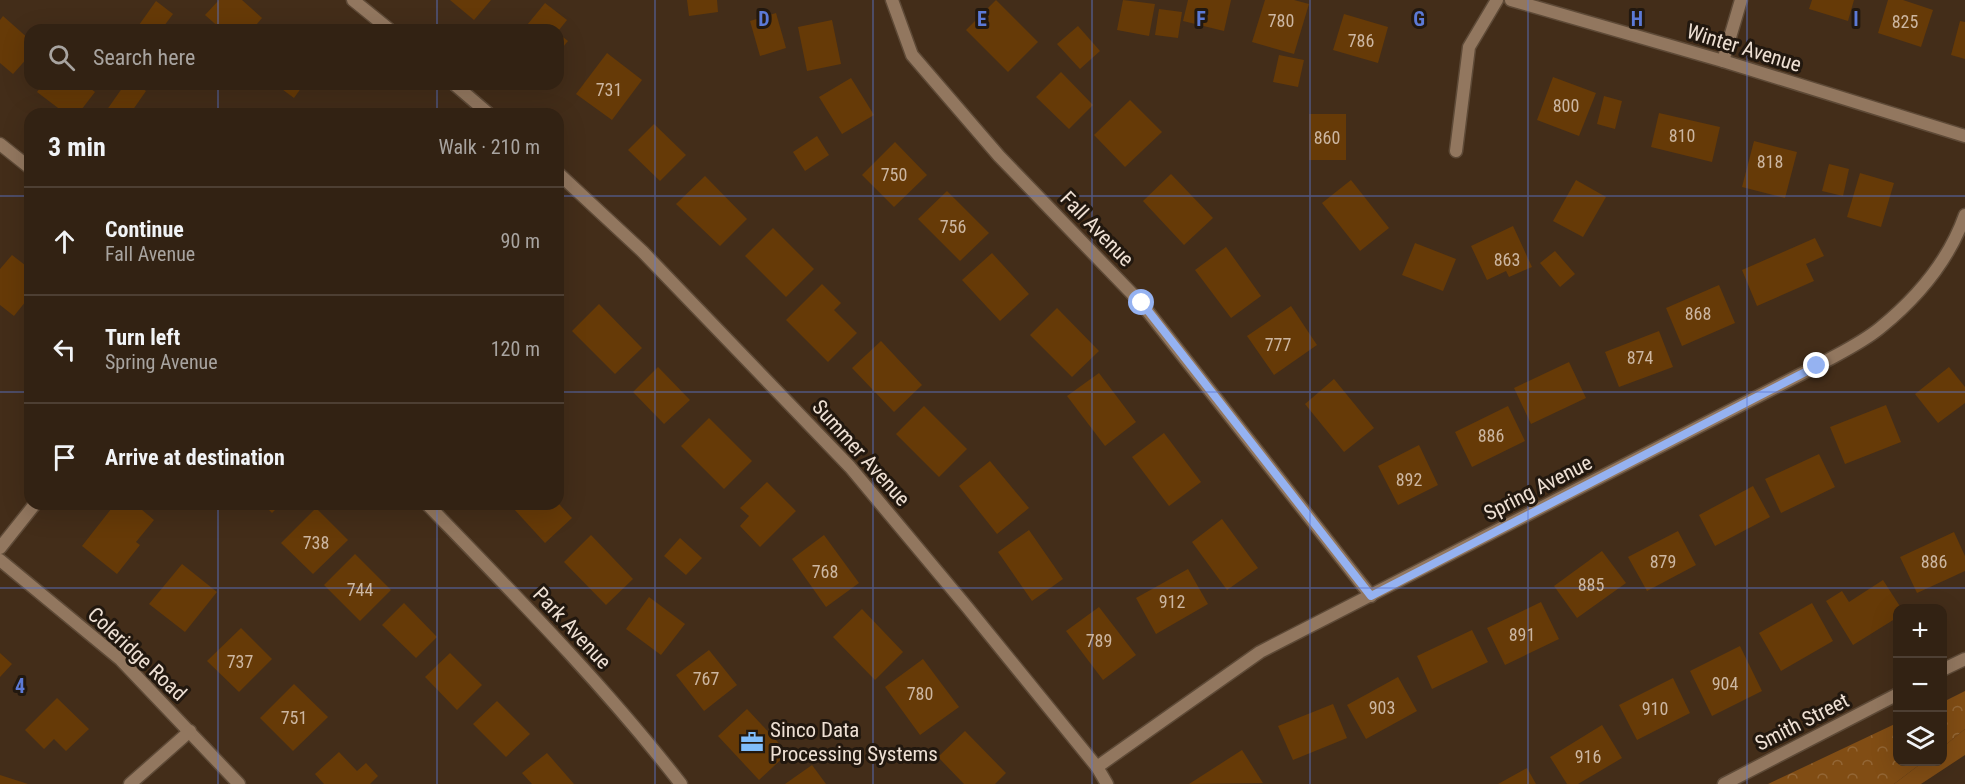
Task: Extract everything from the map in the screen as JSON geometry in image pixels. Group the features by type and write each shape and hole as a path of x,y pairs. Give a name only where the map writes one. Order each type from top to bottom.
{"street":[{"path":"353,0 383,24"},
{"name":"Fall Avenue","path":"892,0 912,55 999,156 1142,303 1371,596"},
{"path":"1456,151 1469,46 1497,0"},
{"name":"Winter Avenue","path":"1511,0 1723,61 1965,136"},
{"path":"1723,61 1742,0"},
{"path":"461,90 482,108"},
{"path":"0,144 24,163"},
{"name":"Summer Avenue","path":"564,180 643,252 850,466 960,598 1096,767 1107,784"},
{"name":"Spring Avenue","path":"1096,767 1260,652 1817,366 1879,329 1917,294 1942,261 1965,214"},
{"path":"0,548 30,510"},
{"name":"Park Avenue","path":"433,510 518,598 637,728 681,784"},
{"name":"Coleridge Road","path":"0,560 121,660 239,784"},
{"path":"1947,668 1965,659"},
{"name":"Smith Street","path":"1724,784 1893,697"},
{"path":"130,784 190,731"}],"green space":[{"path":"1965,691 1965,729 1947,744 1947,712 1947,700"},
{"path":"1893,725 1893,766 1918,766 1894,784 1768,784"},
{"path":"1965,729 1965,755 1921,784 1894,784 1918,766 1947,766 1947,744"}],"building":[{"path":"219,0 242,0 262,18 257,24 215,24 205,15"},
{"path":"450,0 491,0 474,20"},
{"path":"687,0 717,0 718,12 689,16"},
{"path":"996,0 1038,42 1008,72 966,30"},
{"path":"1123,0 1155,4 1149,36 1117,30"},
{"path":"1188,0 1231,0 1224,31 1183,21"},
{"path":"1265,0 1294,0 1309,4 1294,54 1252,42"},
{"path":"1812,0 1854,0 1848,21 1809,9"},
{"path":"1888,0 1903,0 1933,10 1921,47 1878,33"},
{"path":"156,1 173,14 166,24 140,24"},
{"path":"545,3 567,20 564,24 528,24"},
{"path":"1159,9 1182,12 1178,38 1155,35"},
{"path":"776,13 786,48 760,56 750,21"},
{"path":"1344,14 1388,27 1378,63 1333,50"},
{"path":"3,16 24,35 24,62 13,74 0,63 0,20"},
{"path":"832,20 841,64 807,71 798,27"},
{"path":"1960,21 1965,22 1965,59 1951,55"},
{"path":"1078,26 1100,51 1080,69 1057,44"},
{"path":"607,53 642,80 612,120 576,94"},
{"path":"1279,55 1304,60 1298,87 1273,82"},
{"path":"1061,72 1093,105 1069,129 1036,97"},
{"path":"1553,77 1596,93 1579,136 1537,120"},
{"path":"851,78 874,115 842,134 819,97"},
{"path":"38,90 92,90 95,92 83,108 58,108 37,92"},
{"path":"121,90 146,91 134,108 108,108"},
{"path":"283,90 300,90 294,98"},
{"path":"1604,96 1622,101 1615,129 1597,124"},
{"path":"1130,100 1162,132 1125,167 1094,135"},
{"path":"1659,113 1720,127 1712,162 1651,147"},
{"path":"1309,114 1346,114 1346,160 1309,160"},
{"path":"654,124 686,155 660,181 628,150"},
{"path":"817,136 829,155 805,171 793,152"},
{"path":"1754,141 1797,152 1785,198 1742,187"},
{"path":"895,142 927,175 894,207 862,175"},
{"path":"1829,164 1849,169 1843,196 1822,191"},
{"path":"1860,173 1894,183 1881,227 1847,217"},
{"path":"1171,174 1213,218 1184,245 1143,201"},
{"path":"705,176 747,219 720,246 676,204"},
{"path":"1351,180 1389,228 1360,251 1322,203"},
{"path":"1576,180 1606,197 1583,237 1553,221"},
{"path":"947,191 989,233 960,261 918,219"},
{"path":"1513,226 1532,267 1509,277 1506,271 1487,280 1471,246"},
{"path":"773,228 814,269 786,297 745,256"},
{"path":"1815,238 1824,256 1806,264 1814,281 1757,306 1742,270"},
{"path":"1415,243 1456,259 1443,291 1402,275"},
{"path":"1226,247 1261,296 1231,318 1195,270"},
{"path":"1555,251 1575,274 1560,287 1540,263"},
{"path":"992,253 1029,294 1000,321 962,280"},
{"path":"12,255 24,264 24,304 14,316 0,305 0,269"},
{"path":"822,284 841,303 834,310 857,333 828,362 786,320"},
{"path":"1719,285 1735,323 1682,346 1666,308"},
{"path":"599,304 642,348 615,374 572,331"},
{"path":"1291,306 1317,345 1274,375 1247,336"},
{"path":"1057,308 1099,351 1072,377 1030,335"},
{"path":"1659,331 1673,367 1619,387 1605,352"},
{"path":"881,341 922,385 894,412 852,368"},
{"path":"1569,362 1586,398 1531,424 1514,388"},
{"path":"658,367 690,400 664,424 633,392"},
{"path":"1949,367 1965,387 1965,403 1938,423 1915,394"},
{"path":"1099,373 1136,422 1105,446 1067,396"},
{"path":"1334,379 1374,428 1344,452 1305,404"},
{"path":"1886,405 1901,442 1845,464 1830,427"},
{"path":"924,406 967,449 939,477 896,434"},
{"path":"1508,406 1525,441 1472,467 1455,432"},
{"path":"709,418 752,461 724,489 681,446"},
{"path":"1164,433 1201,482 1169,506 1132,457"},
{"path":"1419,445 1438,485 1398,505 1378,466"},
{"path":"1819,454 1835,487 1781,513 1765,479"},
{"path":"990,461 1029,508 997,534 959,486"},
{"path":"767,482 796,511 760,547 740,526 749,516 740,508"},
{"path":"1753,486 1770,517 1715,546 1699,515"},
{"path":"564,509 572,518 545,543 515,510"},
{"path":"110,510 142,510 154,520 136,542 140,545 117,574 82,546"},
{"path":"314,510 318,510 348,540 313,574 281,543"},
{"path":"1222,519 1258,568 1227,590 1192,542"},
{"path":"1029,530 1063,579 1032,601 998,552"},
{"path":"1678,531 1696,565 1647,591 1628,557"},
{"path":"1954,532 1965,556 1965,571 1917,593 1900,557"},
{"path":"591,535 633,579 606,605 564,562"},
{"path":"824,535 859,583 826,607 792,559"},
{"path":"680,538 702,558 686,575 664,556"},
{"path":"1602,551 1626,583 1577,618 1554,586"},
{"path":"355,554 391,590 360,621 324,585"},
{"path":"182,564 217,592 185,632 149,604"},
{"path":"1188,569 1208,604 1156,634 1136,598"},
{"path":"1883,580 1898,604 1893,604 1893,620 1853,645 1826,601 1842,591 1849,602"},
{"path":"649,597 685,624 661,655 626,629"},
{"path":"1541,602 1559,639 1505,665 1487,628"},
{"path":"404,603 437,637 416,658 382,625"},
{"path":"1812,603 1833,641 1781,671 1759,633"},
{"path":"1099,607 1136,655 1103,680 1066,631"},
{"path":"862,609 903,652 875,680 833,637"},
{"path":"241,628 272,659 239,692 207,661"},
{"path":"1472,630 1488,662 1432,689 1417,656"},
{"path":"1740,646 1762,691 1712,716 1690,671"},
{"path":"709,650 737,685 704,711 676,675"},
{"path":"0,653 12,664 0,677"},
{"path":"450,653 482,685 457,710 425,677"},
{"path":"923,659 959,707 920,735 885,687"},
{"path":"1398,677 1417,711 1366,739 1347,705"},
{"path":"1673,678 1690,713 1637,740 1619,705"},
{"path":"294,684 328,717 293,751 260,718"},
{"path":"57,698 89,729 66,751 54,739 44,749 25,730"},
{"path":"497,701 530,734 506,757 473,724"},
{"path":"1333,704 1347,738 1293,760 1278,726"},
{"path":"747,709 788,753 759,780 718,736"},
{"path":"1602,725 1622,758 1578,784 1567,784 1550,757"},
{"path":"965,731 1006,773 995,784 964,784 938,757"},
{"path":"1242,750 1263,783 1189,784"},
{"path":"339,752 357,771 366,763 378,776 370,784 324,784 315,774"},
{"path":"547,753 574,784 532,784 522,773"},
{"path":"812,765 826,784 785,784"},
{"path":"1527,768 1536,784 1498,784"},
{"path":"0,775 28,784 0,784"}],"place":[{"name":"Sinco Data Processing Systems","path":"752,742"}],"route":[{"path":"1142,303 1371,596 1817,366"}]}
